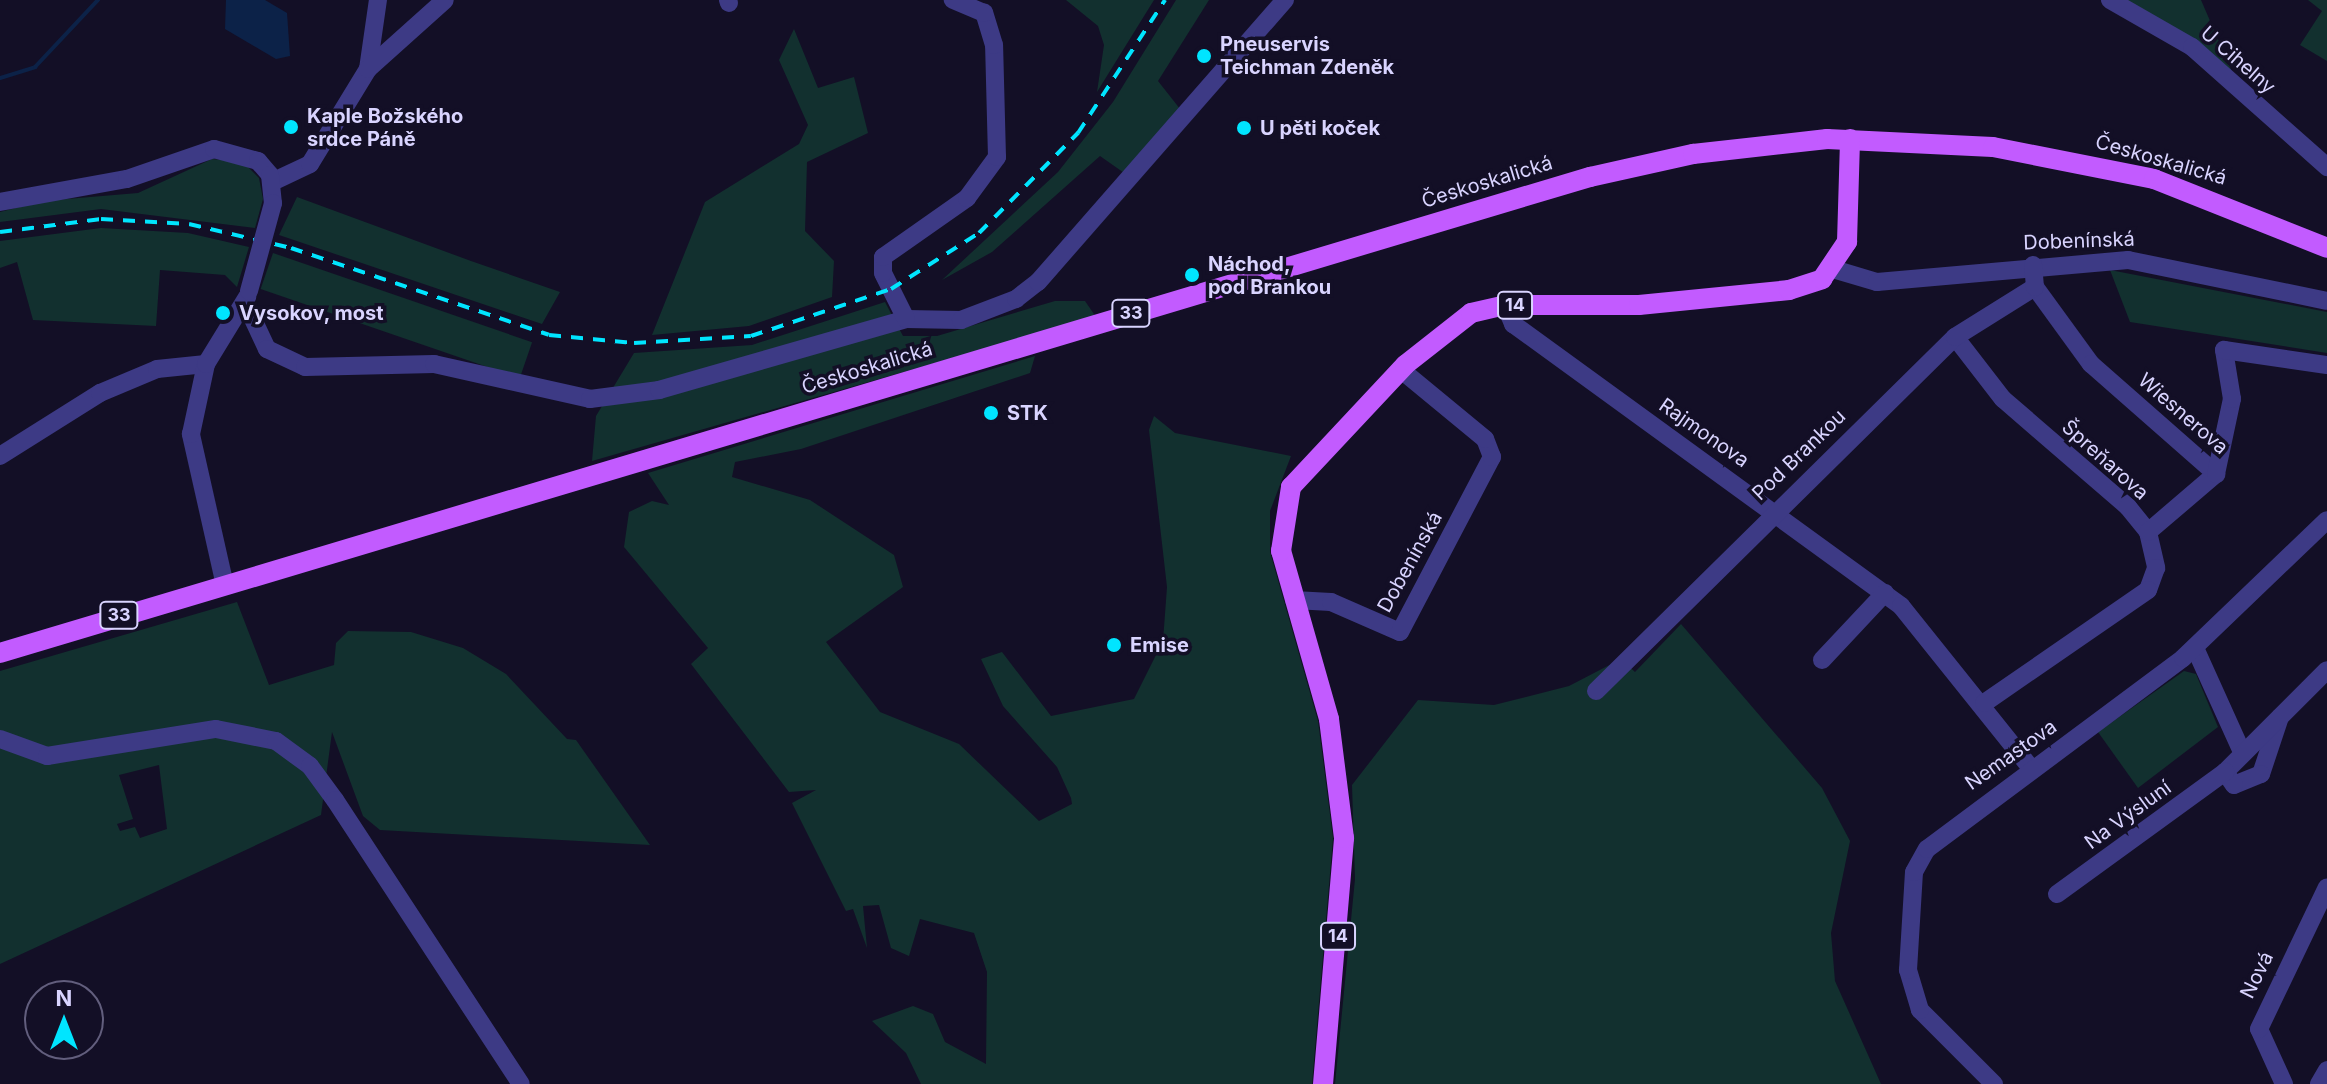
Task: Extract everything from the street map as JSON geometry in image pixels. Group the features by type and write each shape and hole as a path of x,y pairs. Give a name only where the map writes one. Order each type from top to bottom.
{"main road":[{"name":"Českoskalická","path":"224,581 673,451 1590,177 1746,145 1850,139 1993,147 2097,166 2213,198 2327,248"},
{"path":"1833,269 1849,232 1850,139"},
{"name":"14","path":"1323,1084 1344,838 1329,719 1281,551 1285,500 1307,464 1400,369 1457,320 1505,305 1605,307 1789,290 1833,269"},
{"name":"33","path":"0,653 224,581"}],"street":[{"path":"368,69 378,0"},
{"path":"272,182 310,164 368,69 445,0"},
{"path":"906,319 883,273 883,257 967,198 997,157 991,35 984,13 953,0"},
{"path":"247,296 267,349 305,367 434,364 590,399 659,390 906,319 946,324 1016,299 1285,0"},
{"name":"U Cihelny","path":"2110,0 2192,47 2327,167"},
{"path":"0,202 127,179 214,149 258,161 272,182 273,203 247,296 206,364 191,434 224,581"},
{"name":"Dobenínská","path":"1833,269 1877,282 2033,265 2128,260 2327,301"},
{"path":"2033,265 2035,287"},
{"name":"Pod Brankou","path":"1596,691 1774,509 1955,337 2035,287"},
{"name":"Wiesnerova","path":"2035,287 2091,364 2216,474 2232,399 2224,350 2327,365"},
{"name":"Rajmonova","path":"1505,305 1513,324 1774,509 1885,593 1935,639 2031,768"},
{"name":"Špreňarova","path":"1955,337 2003,399 2148,532 2156,568 2148,590 1984,703"},
{"path":"0,456 100,393 157,369 206,364"},
{"name":"Dobenínská","path":"1294,600 1331,602 1400,632 1492,457 1485,439 1400,369"},
{"path":"2148,532 2216,474"},
{"name":"Nemastova","path":"1994,1084 1920,1010 1908,970 1906,921 1914,872 1927,849 2195,648 2323,528"},
{"path":"1822,660 1885,593"},
{"path":"2195,648 2242,752"},
{"name":"Na Výsluní","path":"2057,894 2225,772 2327,670"},
{"name":"Na Výsluní","path":"2225,772 2243,786 2261,774 2280,717"},
{"path":"0,739 47,756 216,729 276,741 310,766 335,800 521,1084"},
{"name":"Nová","path":"2284,1084 2262,1045 2261,1019 2327,887"},
{"path":"2319,1084 2327,1070"}],"green space":[{"path":"1066,0 1154,0 1097,92 1104,45 1098,26"},
{"path":"1176,0 1209,0 1158,81 1188,119 1137,182 1100,156 992,252 942,280 1058,172 1113,102"},
{"path":"2123,0 2201,0 2233,74"},
{"path":"2308,0 2327,0 2327,61 2300,45 2322,11"},
{"path":"794,29 818,88 854,77 868,133 807,162 805,231 834,261 832,297 749,326 652,335 705,202 799,144 808,125 779,60"},
{"path":"212,159 243,162 259,178 263,199 255,228 101,209 0,222 0,212 43,201 138,193"},
{"path":"297,197 560,292 542,324 279,235"},
{"path":"101,228 188,233 249,247 237,287 225,275 160,270 156,326 33,320 17,262 0,268 0,241"},
{"path":"273,253 532,342 520,378 261,289"},
{"path":"2110,270 2327,312 2327,353 2130,322"},
{"path":"1055,301 1085,301 1096,317 592,461 596,416 634,353 752,345 885,302 903,336 937,336"},
{"path":"1035,356 1030,373 801,449 735,462 732,477 810,500 894,555 903,587 826,642 880,712 959,744 1039,821 1072,804 1071,798 1057,767 1003,706 981,659 1002,652 1051,716 1134,699 1163,641 1167,587 1149,430 1154,416 1175,433 1291,456 1270,511 1270,552 1318,721 1333,838 1312,1084 921,1084 906,1053 872,1021 913,1006 933,1014 945,1042 986,1064 987,972 974,933 920,919 909,956 891,948 879,905 863,906 867,948 853,909 846,911 792,803 816,790 789,792 691,664 708,648 624,547 629,512 652,501 669,505 648,473"},
{"path":"237,602 269,685 334,665 336,643 348,631 411,632 463,648 506,674 567,739 576,740 650,845 380,830 363,816 332,732 321,815 0,964 0,671","holes":["159,765 167,829 140,838 135,827 120,831 117,824 133,819 119,775"]},
{"path":"1681,624 1822,788 1850,841 1831,933 1835,981 1881,1084 1335,1084 1355,879 1352,785 1418,700 1494,705 1569,686 1621,659 1635,672"},
{"path":"2184,671 2196,674 2218,727 2138,788 2098,732"}],"water":[{"path":"226,0 265,0 287,13 290,56 276,59 225,29"}],"waterway":[{"path":"0,78 35,67 98,0"}],"railway":[{"path":"0,232 101,219 189,224 291,248 549,335 634,343 751,336 891,289 979,233 1078,133 1165,0"}],"place":[{"name":"Pneuservis Teichman Zdeněk","path":"1204,56"},
{"name":"Kaple Božského srdce Páně","path":"291,127"},
{"name":"U pěti koček","path":"1244,128"},
{"name":"Náchod, pod Brankou","path":"1192,275"},
{"name":"Vysokov, most","path":"223,313"},
{"name":"STK","path":"991,413"},
{"name":"Emise","path":"1114,645"}]}
